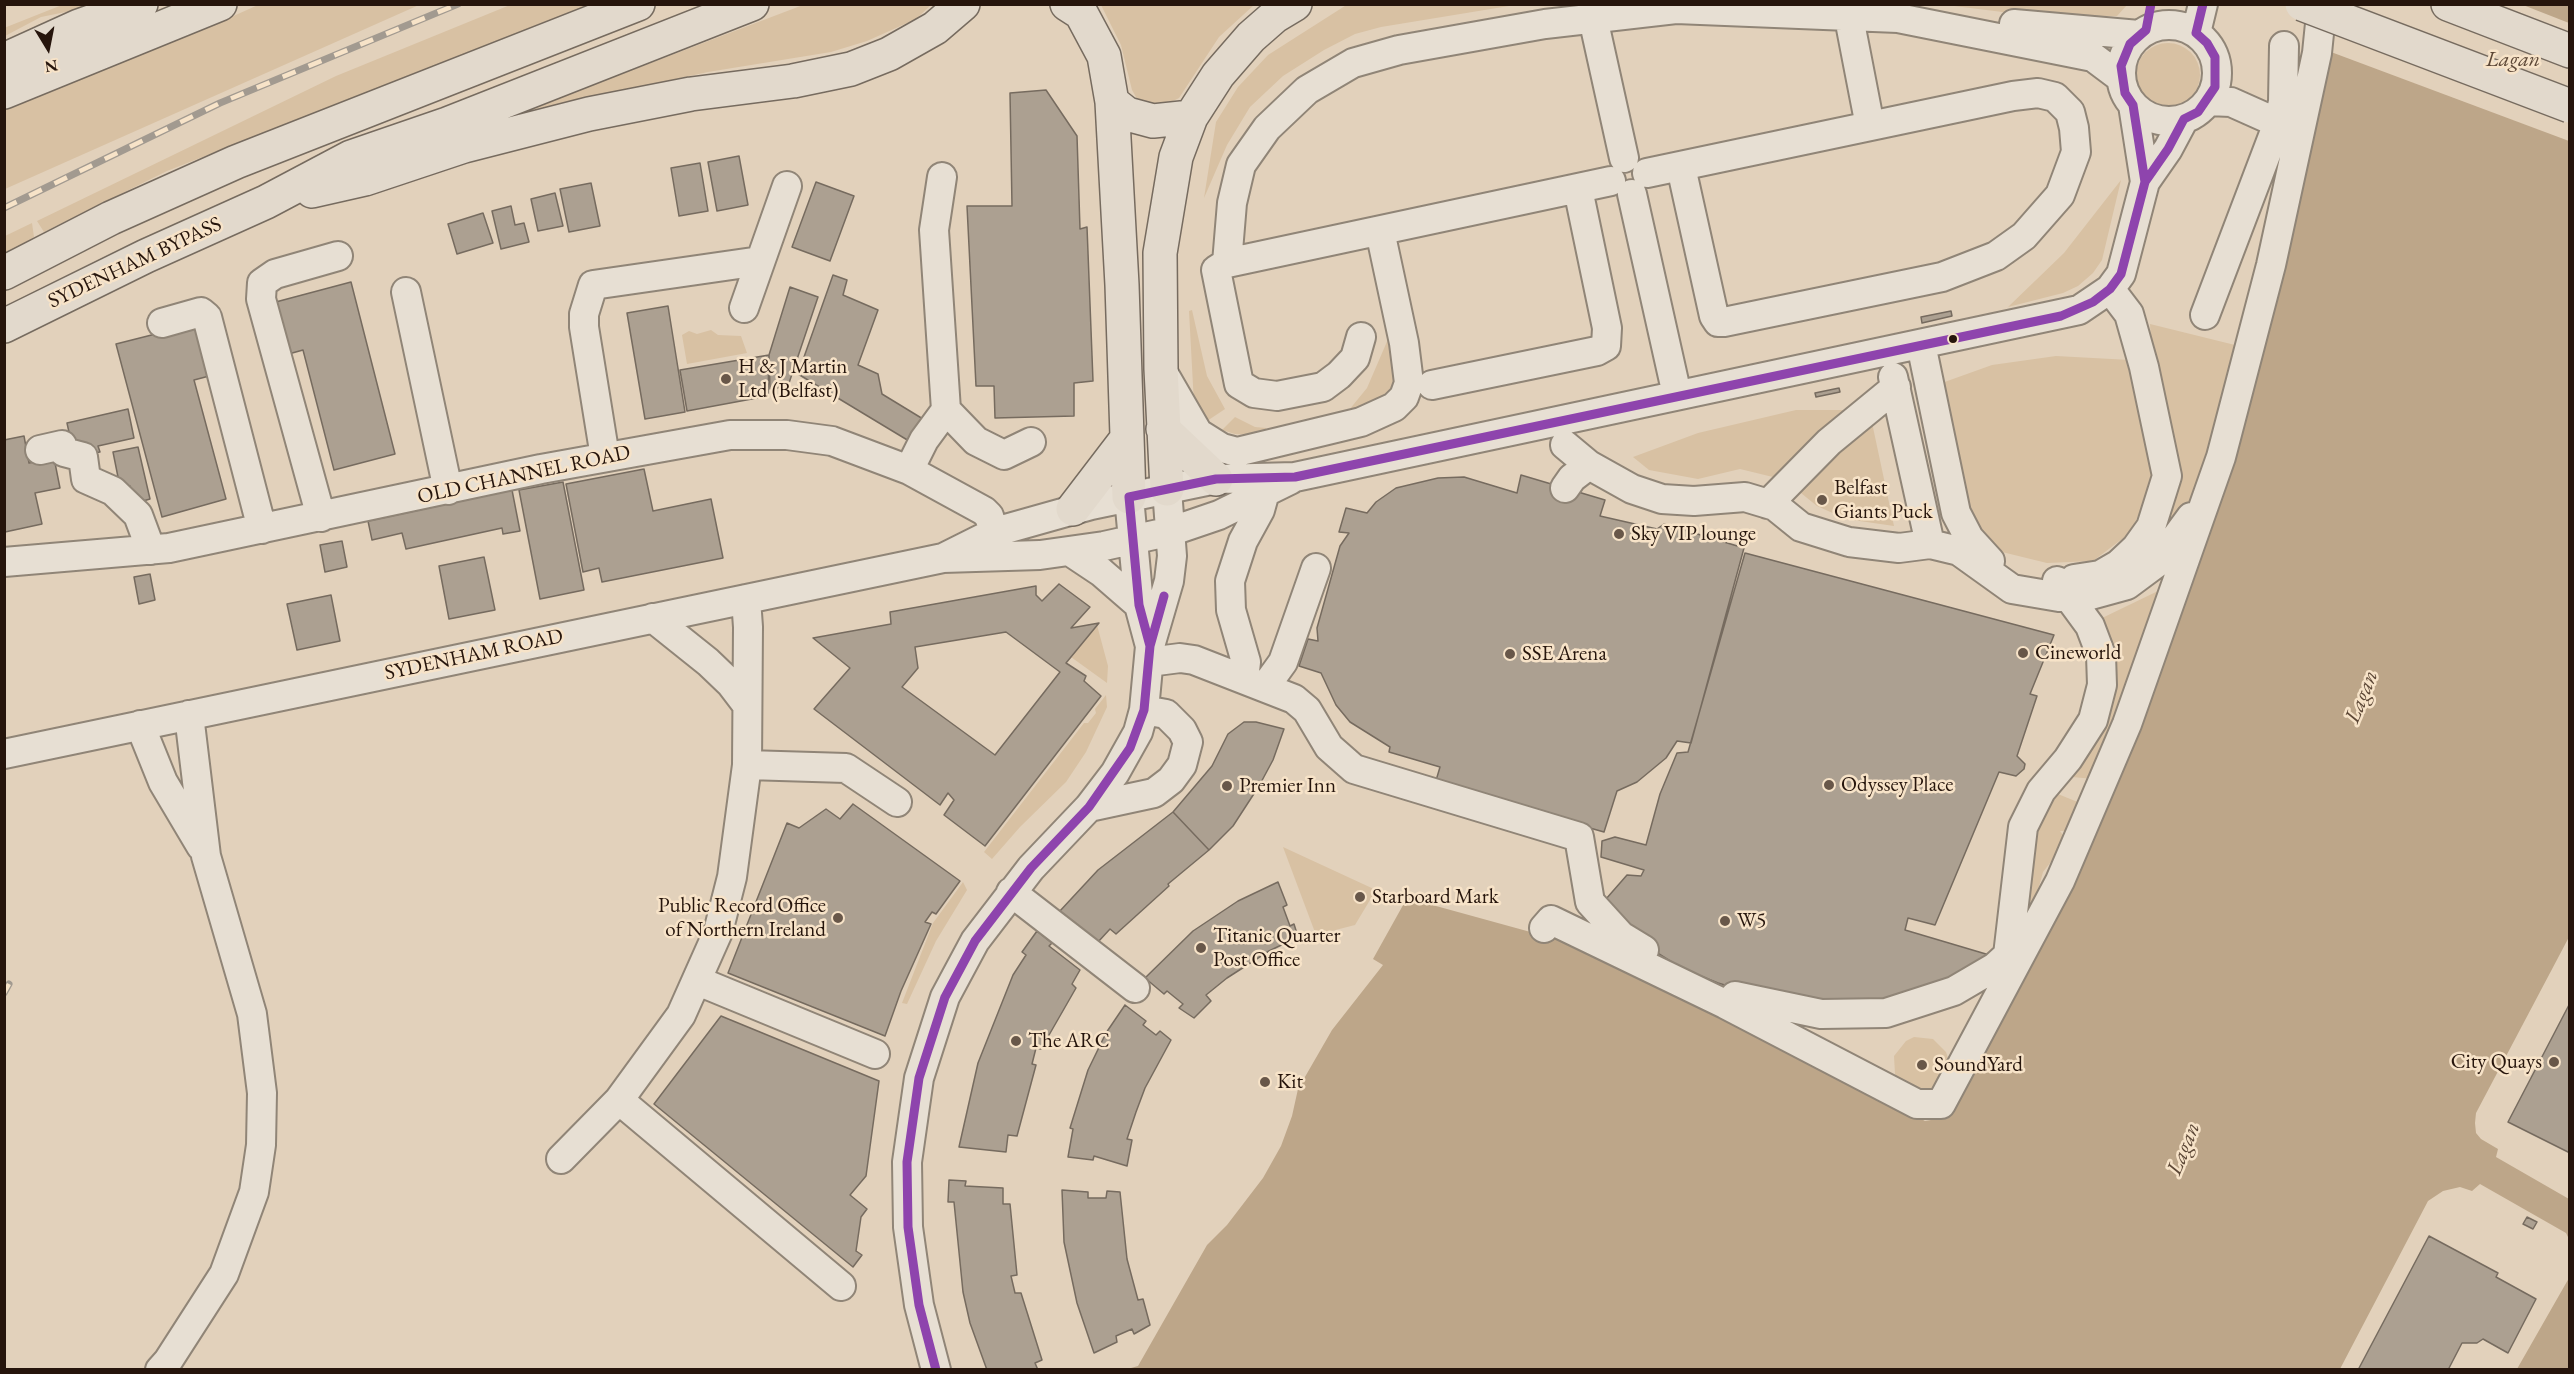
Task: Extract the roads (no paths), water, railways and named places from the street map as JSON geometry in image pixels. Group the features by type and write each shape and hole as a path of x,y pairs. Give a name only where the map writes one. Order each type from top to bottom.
{"highway":[{"path":"4,60 79,26 141,4"},
{"path":"4,92 220,4"},
{"path":"4,273 111,218 236,162 638,4"},
{"path":"266,202 351,157 447,124 752,4"},
{"path":"266,202 365,179 464,146 590,114 691,94 793,81 851,69 889,54 935,28 963,4"},
{"path":"1067,4 1081,13 1104,56 1112,102 1122,285 1125,441 1130,518"},
{"path":"1169,509 1163,429 1160,253 1163,222 1176,157 1191,117 1218,75 1251,37 1275,16 1295,4"},
{"path":"2302,4 2570,106"},
{"path":"2448,4 2570,51"},
{"path":"1112,102 1127,114 1153,121 1191,117"},
{"name":"SYDENHAM BYPASS","path":"4,326 146,256 266,202"},
{"path":"1163,429 1216,479"},
{"path":"1073,509 1125,441"}],"street":[{"path":"2196,33 2203,4"},
{"path":"1544,928 1551,920 1725,1004 1917,1104 1941,1104 2060,880 2127,724 2211,487 2271,266 2317,52 2322,4"},
{"path":"1227,263 1232,203 1241,165 1268,128 1307,90 1353,63 1399,50 1545,24 1676,9 1856,15 1898,18 2093,57 2121,78 2124,54 2145,23"},
{"path":"1856,15 1851,28 1870,126"},
{"path":"1593,18 1677,395"},
{"path":"1944,27 1987,21 2171,25 2196,33 2215,57 2217,72 2215,87 2208,101 2231,102 2280,112"},
{"path":"2205,315 2280,112 2284,46"},
{"path":"2217,72 2280,112"},
{"name":"SYDENHAM ROAD","path":"2121,78 2125,93 2133,105 2145,182"},
{"path":"1362,337 1355,357 1339,375 1323,387 1277,396 1254,393 1239,384 1216,270 1227,263 2013,96 2038,93 2055,97 2070,112 2076,152 2060,195 2024,236 1996,256 1942,277 1724,322 1718,322 1714,316 1681,167"},
{"name":"SYDENHAM ROAD","path":"992,543 1071,552 1130,518 1169,509 1216,479 1262,489 1295,477 2070,313 2093,302 2110,289 2121,274 2145,182 2168,149 2184,119 2198,112 2208,101"},
{"path":"2133,105 2157,120 2184,119"},
{"path":"909,470 924,440 946,410 934,230 942,177"},
{"path":"744,308 787,186"},
{"path":"1432,385 1597,351 1606,346 1607,328 1578,189"},
{"path":"1161,369 1198,433 1222,448 1237,452 1361,422 1394,407 1404,397 1409,383 1404,343 1380,231"},
{"path":"321,517 261,299 262,283 275,274 338,256"},
{"path":"604,458 584,327 584,314 593,285 760,261"},
{"path":"1565,445 1589,465 1632,489 1662,499 1694,501 1745,497 1775,506 1801,527 1849,542 1899,548 1930,543 1959,551 2012,589 2063,589 2100,575 2119,564 2136,548 2151,527 2167,476 2144,367 2129,314 2110,289"},
{"path":"406,292 448,490"},
{"path":"162,323 201,312 207,317 262,530"},
{"path":"1921,344 1953,503 1969,538 1989,561 2014,574 2087,596 2127,585 2158,562 2211,487"},
{"path":"1768,504 1828,442 1895,382 1930,543"},
{"path":"946,410 976,441 1004,456 1031,442"},
{"name":"OLD CHANNEL ROAD","path":"4,562 151,550 262,530 604,458 730,435 787,435 832,441 909,470 989,516 992,543"},
{"path":"40,450 62,444 64,452 83,457 86,478 113,491 138,515 151,550"},
{"path":"1565,488 1572,478 1589,465"},
{"path":"929,1368 908,1227 907,1162 920,1078 945,997 975,941 1011,892 1089,807 1130,748 1144,710 1150,654 1169,581 1169,509 1262,489 1252,527 1243,541 1230,581 1231,610 1254,683"},
{"name":"SYDENHAM ROAD","path":"4,753 943,558 992,543 1073,509 1130,518 1169,509"},
{"path":"992,543 1130,518 1139,605 1150,654"},
{"path":"1071,552 1101,572 1139,605"},
{"path":"1254,683 1283,662 1316,568"},
{"path":"1150,654 1194,660 1294,699 1307,710 1329,747 1354,769 1579,837 1590,902 1621,936 1685,976 1724,993 1774,1006 1821,1014 1886,1013 1918,1005 1954,991 1995,967 2008,955 2023,827 2041,791 2068,759 2093,720 2102,685 2101,655 2090,626 2063,589"},
{"path":"561,1159 619,1100 681,1015 718,932 732,877 747,765 746,599"},
{"path":"653,618 708,662 731,684 747,705"},
{"path":"1089,807 1154,793 1171,780 1182,765 1188,742 1182,730 1166,714 1144,710"},
{"path":"160,1370 224,1274 254,1192 261,1144 262,1093 252,1014 206,856 189,715"},
{"path":"140,725 163,782 206,856"},
{"path":"747,765 846,768 897,802"},
{"path":"2051,779 2096,795"},
{"path":"1011,892 1135,988"},
{"path":"698,981 875,1054"},
{"path":"619,1100 841,1286"}],"water":[{"name":"Lagan","path":"2333,5 2569,5 2569,937 2476,1113 2475,1123 2476,1133 2481,1139 2498,1149 2496,1157 2569,1199 2569,1239 2566,1233 2480,1184 2472,1191 2460,1187 2443,1191 2428,1201 2340,1369 1124,1370 1138,1366 1207,1245 1227,1225 1263,1178 1281,1146 1292,1116 1298,1089 1332,1030 1383,965 1373,959 1407,898 1545,936 1551,925 1925,1121 1949,1117 2050,927 2132,746"},
{"path":"2569,1278 2569,1369 2517,1369"}],"railway":[{"path":"4,208 220,103 458,4"},
{"path":"4,993 9,984"}],"place":[{"name":"H & J Martin Ltd (Belfast)","path":"726,379"},
{"name":"Belfast Giants Puck","path":"1822,500"},
{"name":"Sky VIP lounge","path":"1619,534"},
{"name":"Cineworld","path":"2023,653"},
{"name":"SSE Arena","path":"1510,654"},
{"name":"Odyssey Place","path":"1829,785"},
{"name":"Premier Inn","path":"1227,786"},
{"name":"Starboard Mark","path":"1360,897"},
{"name":"Public Record Office of Northern Ireland","path":"838,918"},
{"name":"W5","path":"1725,921"},
{"name":"Titanic Quarter Post Office","path":"1201,948"},
{"name":"The ARC","path":"1016,1041"},
{"name":"City Quays","path":"2554,1062"},
{"name":"SoundYard","path":"1922,1065"},
{"name":"Kit","path":"1265,1082"}]}
